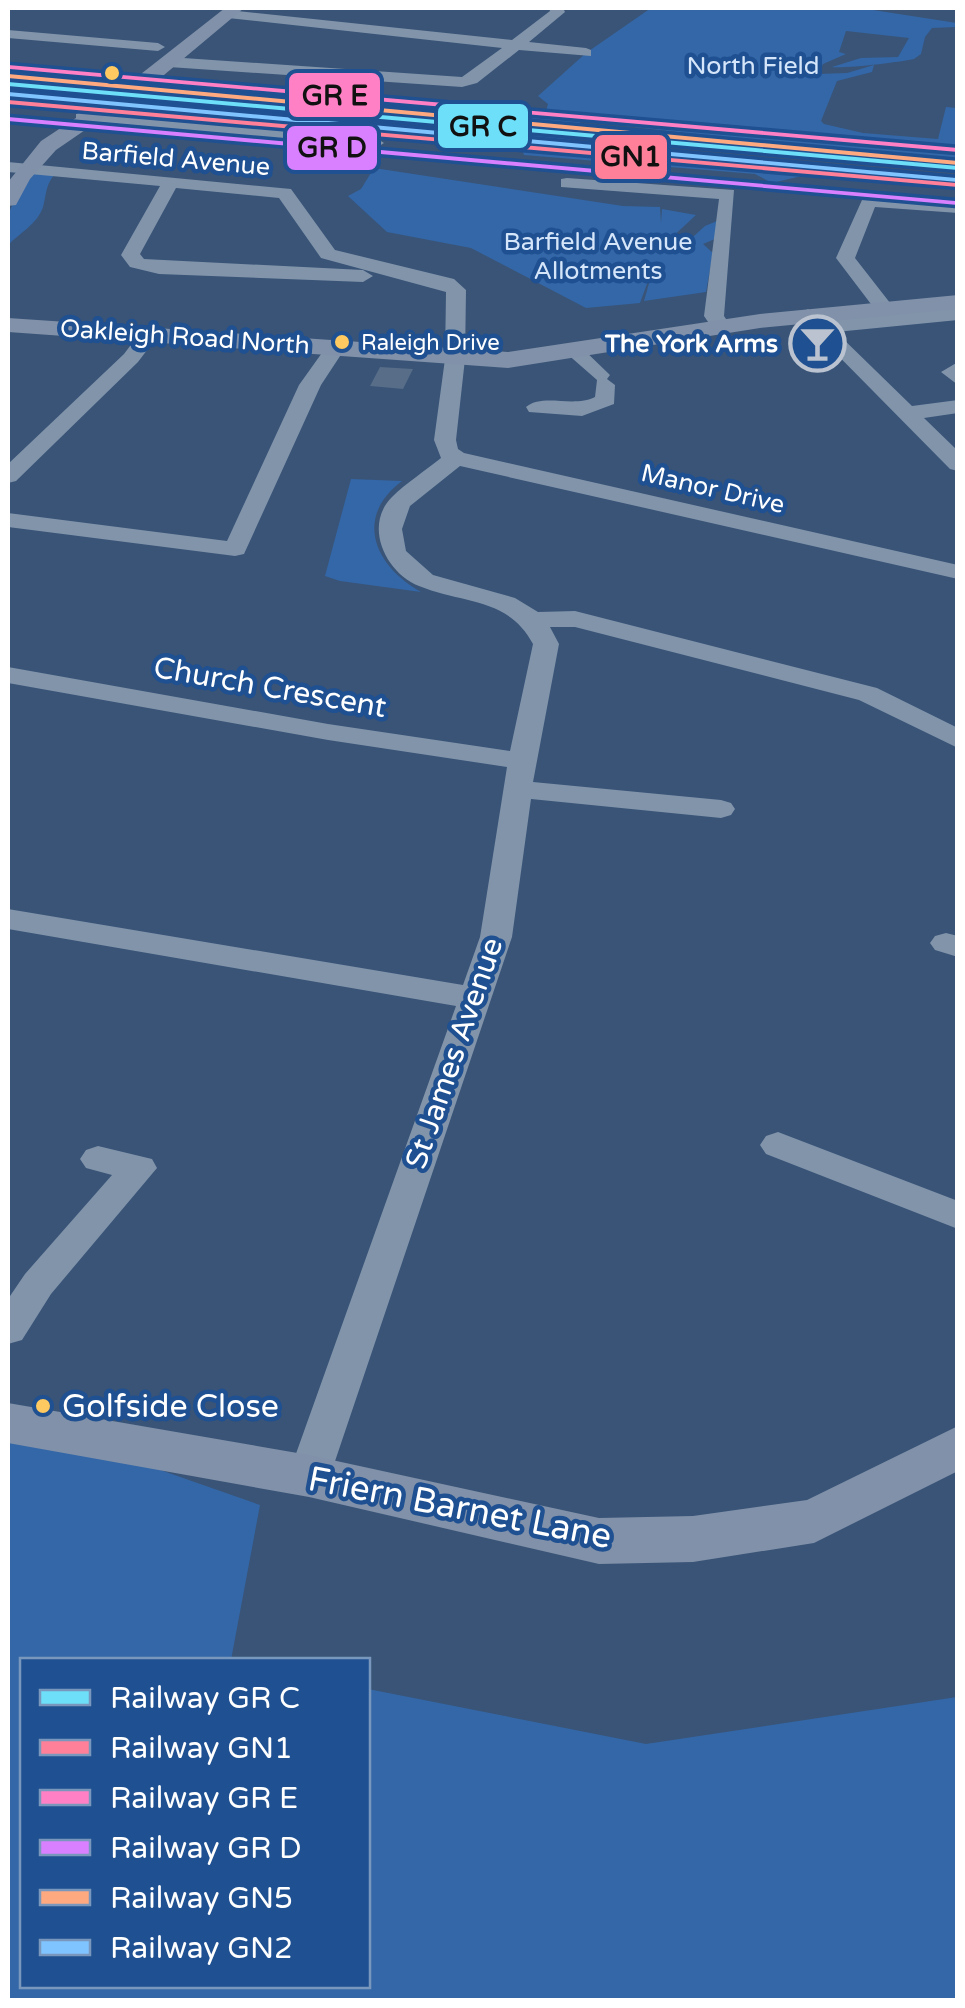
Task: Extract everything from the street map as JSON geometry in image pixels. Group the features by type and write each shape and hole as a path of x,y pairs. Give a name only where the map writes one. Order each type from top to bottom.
{"main road":[{"path":"8,200 16,167 82,117 114,100 164,54 180,31 224,10"},
{"path":"164,54 204,33 224,10"},
{"path":"180,31 204,33"},
{"name":"Oakleigh Road North","path":"8,325 150,333 455,360 508,360 722,328 814,321 884,308 926,311 958,302"},
{"name":"Friern Barnet Lane","path":"8,1423 309,1476 599,1540 693,1539 814,1521 958,1447"}],"street":[{"path":"8,34 164,54 462,82 471,80 558,12 556,8"},
{"path":"224,10 586,53"},
{"path":"82,117 376,144"},
{"name":"Barfield Avenue","path":"16,167 285,194 328,254 337,275"},
{"path":"171,182 130,255 138,263 159,268 418,276"},
{"path":"566,183 728,194 714,316 722,328"},
{"path":"884,308 844,258 868,204 879,201 958,208"},
{"path":"328,254 447,282 456,290 455,360 444,440 447,452 456,458 399,503 390,530 394,553 424,580 506,603 532,620 575,619 868,694 916,715 958,740"},
{"path":"814,321 926,311 958,314"},
{"path":"814,321 958,464"},
{"path":"8,476 131,358 150,333"},
{"path":"8,520 235,549 310,386 336,348"},
{"path":"538,406 576,410 606,399 602,380 575,352"},
{"path":"958,368 952,372 958,379"},
{"path":"905,414 958,406"},
{"name":"Manor Drive","path":"456,458 958,572"},
{"name":"St James Avenue","path":"309,1476 496,936 520,775 546,644 532,620"},
{"name":"Church Crescent","path":"8,675 328,732 520,775 721,809"},
{"path":"8,920 474,998"},
{"path":"778,1145 958,1216"},
{"path":"8,1329 38,1284 139,1168 98,1159"}],"green space":[{"name":"North Field","path":"651,8 860,8 957,23 957,27 932,28 921,54 914,59 832,67 861,58 898,57 909,38 846,31 839,52 846,54 823,64 818,74 847,73 874,65 872,72 837,81 821,121 824,124 863,133 938,139 946,107 957,108 957,160 581,121 567,145 957,175 957,181 827,170 772,183 755,174 524,155 519,140 528,129 516,119 546,111 548,104 538,96 586,53"},
{"name":"Barfield Avenue Allotments","path":"374,168 623,206 660,207 661,223 662,209 696,215 668,241 684,245 705,226 717,221 717,238 703,244 713,253 706,292 644,301 655,262 640,303 586,308 471,248 387,232 348,196 361,189"},
{"path":"28,173 54,175 41,213 8,245 8,214"},
{"path":"351,479 402,481 378,510 376,541 392,569 421,592 325,576"},
{"path":"8,1437 106,1451 260,1505 231,1658 20,1658 20,1988 370,1988 370,1689 646,1744 957,1697 957,2000 8,2000"}],"building":[{"path":"380,367 413,369 403,389 370,386"}],"transit line":[{"path":"10,67 958,150"},
{"path":"8,84 958,168"},
{"path":"8,119 955,203"}],"rail line":[{"name":"GN5","path":"8,76 958,163"},
{"name":"GN2","path":"8,94 956,180"},
{"name":"GN1","path":"8,102 956,185"}],"place":[{"name":"Raleigh Drive","path":"342,342"},
{"name":"The York Arms","path":"817,343"},
{"name":"Golfside Close","path":"43,1406"}]}
